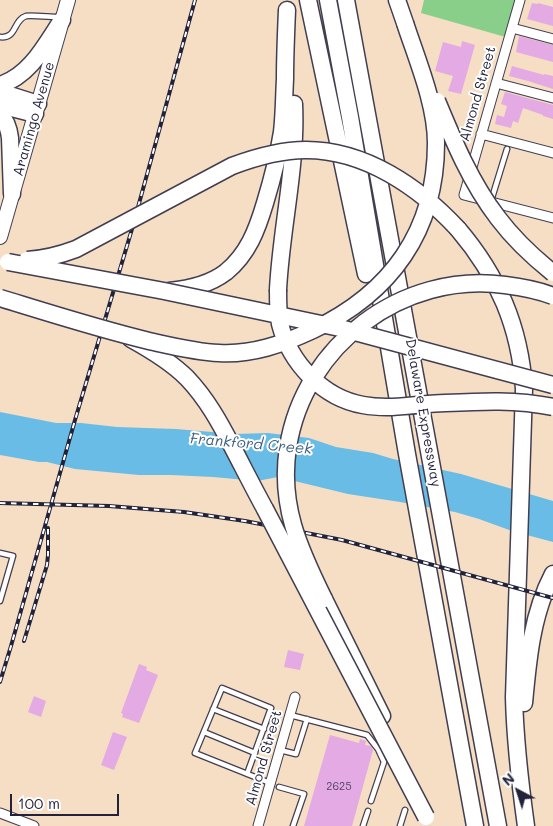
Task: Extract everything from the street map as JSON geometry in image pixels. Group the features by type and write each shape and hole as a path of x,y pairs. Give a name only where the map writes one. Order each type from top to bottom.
{"highway":[{"path":"308,0 367,279 407,454"},
{"name":"Delaware Expressway","path":"328,0 350,117 407,454 475,826"},
{"name":"Delaware Expressway","path":"346,0 498,826"},
{"path":"0,298 120,334 199,352 219,353 238,353 278,345 299,337 340,316 358,304 386,279 409,248 424,215 434,176 436,141 431,106 397,0"},
{"path":"164,291 185,289 216,278 235,263 254,235 274,171 281,140 284,111 286,5"},
{"path":"286,5 294,134 278,290 278,314 284,335 300,366 322,387 338,397 362,405 375,407 491,401 553,407"},
{"path":"0,85 24,72 40,53 62,18"},
{"path":"405,23 453,139 477,187 502,224 553,273"},
{"path":"0,92 36,109"},
{"path":"0,105 36,109"},
{"path":"0,114 9,130 12,194"},
{"path":"4,261 35,260 76,249 232,166 260,157 290,151 319,150 348,156 372,165 423,196 458,228 482,258 499,288 512,322 523,371 514,697 521,790 526,826"},
{"path":"4,261 164,291 349,330 553,385"},
{"path":"430,821 417,787 309,570 296,538 287,491 287,460 291,431 307,389 319,369 334,350 356,328 394,303 424,291 470,283 517,286 553,296"},
{"path":"120,334 161,356 175,367 187,378 209,405 430,821"},
{"path":"521,790 524,704 530,651 538,614 553,574"}],"main road":[{"name":"Aramingo Avenue","path":"0,238 68,0"}],"street":[{"name":"Almond Street","path":"491,202 464,195 520,0"},
{"path":"512,28 553,39"},
{"path":"496,83 553,98"},
{"path":"481,134 553,153"},
{"path":"491,202 553,218"},
{"name":"Almond Street","path":"258,826 275,785 280,750 296,697"},
{"path":"0,813 27,825"}],"lane":[{"path":"0,37 13,33 20,20 28,16 62,18"},
{"path":"491,202 507,149"},
{"path":"0,553 13,556 0,601"},
{"path":"247,774 271,708 222,688 195,753 247,774 275,785 304,794 293,826"},
{"path":"213,709 264,729"},
{"path":"290,715 367,735 378,749 384,762 371,801"},
{"path":"280,750 296,754 307,719"},
{"path":"204,732 255,753"},
{"path":"400,826 405,810"},
{"path":"363,826 368,811"}],"green space":[{"path":"424,0 520,0 509,38 421,13"}],"water":[{"name":"Frankford Creek","path":"0,412 56,423 81,423 236,434 268,433 309,438 336,447 373,453 461,474 553,501 553,542 455,512 348,494 278,477 257,481 213,477 139,475 75,469 47,462 0,455"}],"building":[{"path":"532,3 553,7 553,26 527,19"},
{"path":"519,36 553,45 553,62 516,52"},
{"path":"462,41 475,45 461,94 448,91 453,76 435,71 443,42 461,47"},
{"path":"512,66 553,76 553,89 509,76"},
{"path":"505,92 553,105 553,119 523,108 518,123 513,121 511,128 495,124 497,115 504,117 507,106 501,104"},
{"path":"288,650 304,654 300,670 284,667"},
{"path":"139,664 147,667 146,670 158,675 139,723 122,717 123,714 121,713"},
{"path":"34,696 46,701 41,717 28,712"},
{"path":"113,732 127,737 114,770 101,765"},
{"path":"330,735 359,743 360,739 366,741 365,745 371,746 373,750 352,826 304,826"}],"railway":[{"path":"0,682 132,229 195,0"},
{"path":"0,503 109,506 184,512 245,521 342,540 553,598"},
{"path":"24,641 47,565 48,528"}]}
